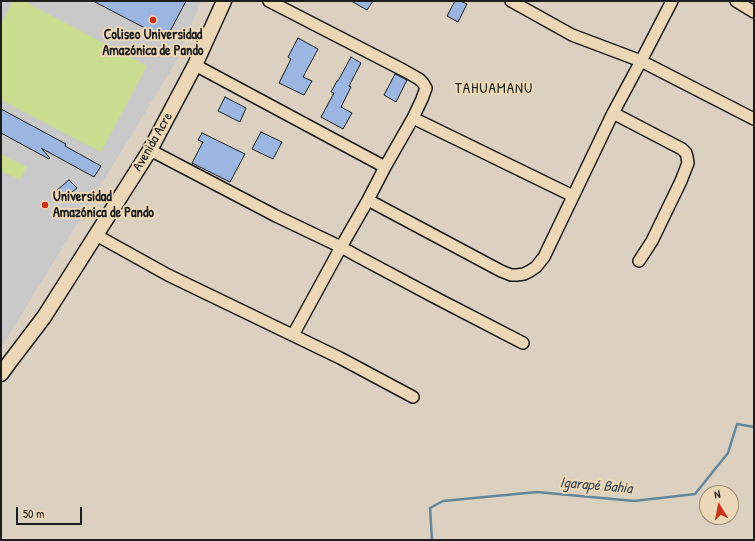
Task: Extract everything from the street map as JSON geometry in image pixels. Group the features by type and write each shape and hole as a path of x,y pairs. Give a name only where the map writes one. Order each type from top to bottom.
{"main road":[{"name":"Avenida Acre","path":"1,374 44,317 150,150 195,65 224,1"}],"street":[{"path":"269,1 403,70 419,79 426,88 413,118 293,335"},
{"path":"511,1 572,35 641,61 754,119"},
{"path":"368,200 501,271 512,275 530,272 544,257 613,113 672,1"},
{"path":"736,1 754,12"},
{"path":"195,65 385,167"},
{"path":"613,113 682,149 688,157 688,163 681,181 652,241 639,261"},
{"path":"413,118 573,196"},
{"path":"150,150 276,216 341,247 523,343"},
{"path":"96,235 168,275 340,358 413,397"}],"shaded area":[{"name":"Universidad Amazónica de Pando","path":"1,1 201,1 176,62 1,348"}],"green space":[{"path":"13,1 24,1 147,66 101,152 1,100 1,24"},
{"path":"1,154 27,167 20,180 1,171"}],"building":[{"name":"Coliseo Universidad Amazónica de Pando","path":"93,1 186,1 166,39"},
{"path":"351,1 373,1 367,10"},
{"path":"455,1 460,1 467,4 458,22 447,16"},
{"path":"298,38 318,49 303,77 312,81 304,95 279,83 291,59 288,57"},
{"path":"351,57 361,63 349,86 351,87 341,107 352,113 343,129 321,117 334,93 331,92"},
{"path":"395,74 407,80 396,102 384,95"},
{"path":"225,97 246,108 240,122 218,111"},
{"path":"1,109 66,144 65,146 101,166 94,177 41,148 50,158 49,159 1,133"},
{"path":"261,132 282,142 273,159 252,149"},
{"path":"202,133 245,154 230,182 192,163 203,142 198,140"},
{"path":"69,180 77,188 63,200 56,191"}],"waterway":[{"name":"Igarapé Bahia","path":"432,540 430,508 443,501 537,492 634,501 695,494 728,453 737,424 754,427"}],"place":[{"name":"Coliseo Universidad Amazónica de Pando","path":"153,20"},
{"name":"Universidad Amazónica de Pando","path":"45,205"}],"district":[{"name":"TAHUAMANU","path":"494,89"}]}
